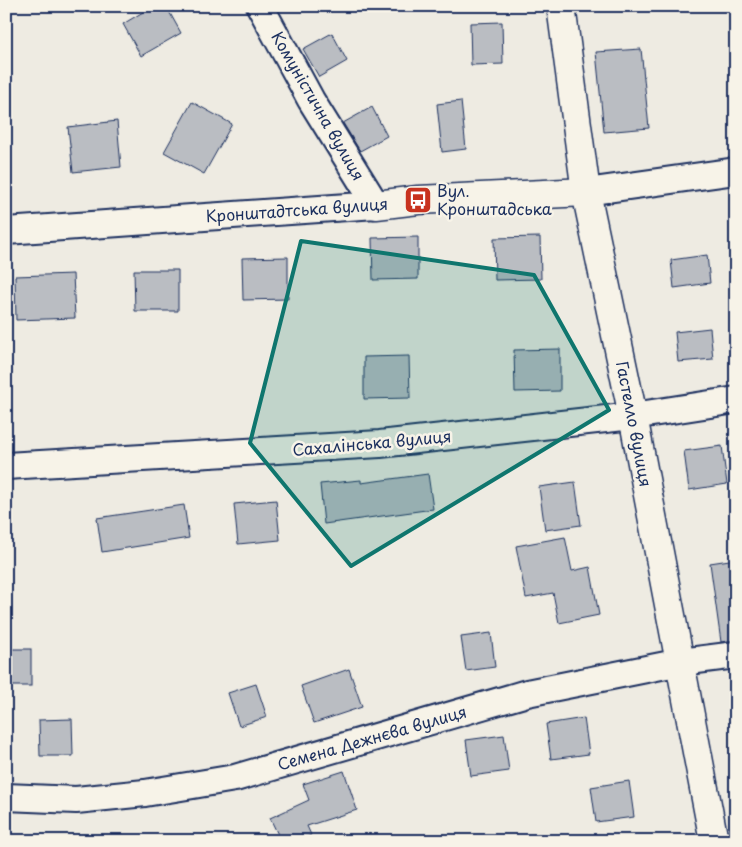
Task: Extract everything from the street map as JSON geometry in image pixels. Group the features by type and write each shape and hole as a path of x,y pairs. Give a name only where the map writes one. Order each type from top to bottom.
{"street":[{"name":"Комуністична вулиця","path":"260,6 311,100 376,205"},
{"name":"Гастелло вулиця","path":"561,6 586,192 633,416 714,841"},
{"name":"Кронштадтська вулиця","path":"6,231 376,205 418,200 586,192 736,171"},
{"name":"Сахалінська вулиця","path":"6,466 380,444 633,416 736,400"},
{"name":"Семена Дежнєва вулиця","path":"6,797 76,800 145,793 235,778 527,694 681,662 736,655"}],"highlighted area":[{"path":"301,241 534,275 609,410 351,566 250,443"}],"building":[{"path":"153,6 166,6 181,33 141,56 123,24"},
{"path":"502,22 503,64 471,65 470,23"},
{"path":"332,33 347,61 319,77 303,49"},
{"path":"641,49 649,128 604,132 596,52"},
{"path":"461,101 466,149 442,152 437,104"},
{"path":"192,102 232,124 204,174 164,152"},
{"path":"372,107 387,136 360,151 343,123"},
{"path":"117,121 121,167 73,172 68,127"},
{"path":"418,237 418,279 373,280 372,238"},
{"path":"540,237 541,279 495,280 494,238"},
{"path":"707,255 710,283 674,288 671,260"},
{"path":"288,257 288,299 243,300 242,258"},
{"path":"134,270 178,270 178,311 135,311"},
{"path":"73,274 75,318 16,320 15,276"},
{"path":"710,328 713,359 678,362 675,332"},
{"path":"560,349 560,391 515,392 514,350"},
{"path":"409,356 410,398 364,399 364,357"},
{"path":"722,446 727,484 689,490 684,451"},
{"path":"428,474 433,509 324,524 320,484 361,480 361,483"},
{"path":"575,482 581,525 545,530 539,487"},
{"path":"276,500 280,540 238,544 234,504"},
{"path":"184,505 189,538 102,552 97,518"},
{"path":"565,537 572,571 590,567 599,615 559,623 553,593 526,598 516,546"},
{"path":"736,559 736,640 721,642 710,563"},
{"path":"491,633 495,667 466,671 461,637"},
{"path":"6,649 31,649 31,686 6,686"},
{"path":"349,669 362,707 314,723 301,686"},
{"path":"256,684 267,717 239,726 228,693"},
{"path":"584,718 589,754 551,759 546,724"},
{"path":"72,719 73,756 40,756 39,720"},
{"path":"504,735 509,771 471,776 466,740"},
{"path":"344,771 357,810 307,826 311,835 298,841 281,841 270,818 309,800 303,784"},
{"path":"629,781 634,817 596,822 591,787"}],"place":[{"name":"Вул. Кронштадська","path":"418,200"}]}
